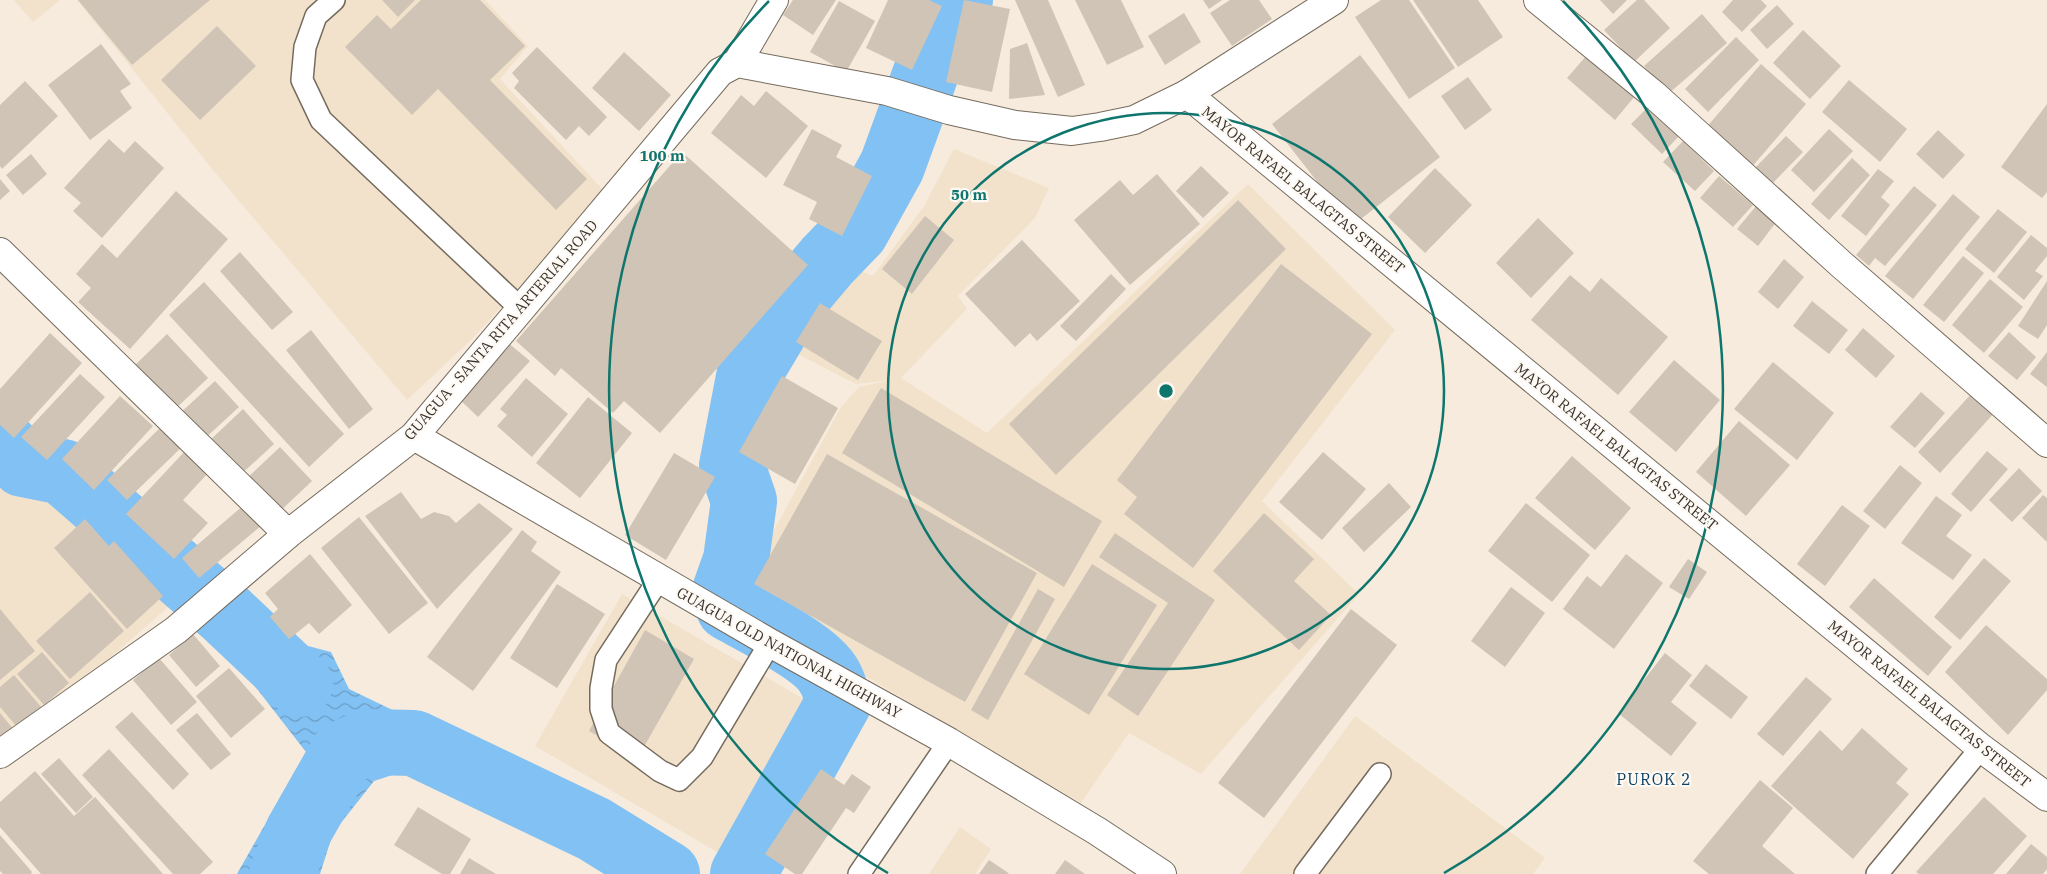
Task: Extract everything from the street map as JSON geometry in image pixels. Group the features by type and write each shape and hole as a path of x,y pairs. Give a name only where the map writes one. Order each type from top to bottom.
{"main road":[{"path":"774,0 737,63 887,91 949,110 1015,125 1072,131 1100,128 1134,120 1187,94 1334,0"},
{"path":"1538,0 1653,94 1842,265 2047,443"},
{"name":"GUAGUA - SANTA RITA ARTERIAL ROAD","path":"0,754 176,630 288,534 414,436 720,72 737,63"},
{"name":"MAYOR RAFAEL BALAGTAS STREET","path":"1187,94 1981,748 2047,797"},
{"path":"0,252 288,534"},
{"name":"GUAGUA OLD NATIONAL HIGHWAY","path":"414,436 779,648 949,742 1097,831 1162,874"}],"lane":[{"path":"334,0 316,16 305,47 302,80 321,120 521,309"},
{"path":"659,579 606,660 601,688 601,709 609,733 660,771 679,780 702,757 779,648"},
{"path":"859,874 949,742"},
{"path":"1877,874 1981,748"},
{"path":"1305,874 1380,774"}],"shaded area":[{"path":"14,0 60,0 33,22"},
{"path":"77,0 485,0 528,46 500,79 606,193 472,339 407,400 213,170"},
{"path":"954,149 1049,188 1035,218 958,296 967,309 901,378 987,433 1248,184 1395,330 1262,501 1359,594 1201,774 1129,733 1081,803 736,600 841,407 859,387 891,380 856,384 784,347 824,286 843,264 873,276 924,206"},
{"path":"0,454 19,476 100,522 174,602 0,754"},
{"path":"622,594 828,713 741,866 535,746"},
{"path":"1355,716 1545,858 1533,874 1240,874"},
{"path":"960,827 991,849 975,874 929,874"}],"water":[{"path":"242,612 286,656 308,646 331,652 349,689 409,718 463,752 374,781 333,833 320,874 237,874 306,752 220,641"}],"building":[{"path":"78,0 210,0 132,65"},
{"path":"382,0 415,0 398,17"},
{"path":"421,0 480,0 525,46 490,80 587,179 556,210 438,89 412,115 345,47 377,15 391,29"},
{"path":"793,0 836,0 813,35 783,15"},
{"path":"888,0 929,0 942,6 912,70 866,48"},
{"path":"964,0 1010,9 992,92 946,82"},
{"path":"1015,0 1048,0 1085,85 1058,97"},
{"path":"1075,0 1121,0 1144,47 1107,65"},
{"path":"1203,0 1222,0 1209,9"},
{"path":"1230,0 1259,0 1272,19 1232,46 1210,13"},
{"path":"1381,0 1409,0 1455,68 1409,99 1355,17"},
{"path":"1413,0 1478,0 1503,37 1458,67"},
{"path":"1600,0 1627,0 1613,14"},
{"path":"1637,0 1644,0 1670,28 1634,62 1604,30"},
{"path":"1733,0 1761,0 1767,6 1742,32 1722,12"},
{"path":"839,1 875,21 846,72 810,52"},
{"path":"1777,5 1794,24 1767,49 1750,30"},
{"path":"1184,13 1201,42 1165,65 1148,36"},
{"path":"1702,14 1727,43 1668,94 1644,66"},
{"path":"217,26 256,66 200,120 161,80"},
{"path":"1803,30 1841,66 1810,99 1773,63"},
{"path":"1736,37 1759,60 1708,112 1685,89"},
{"path":"1027,43 1045,95 1009,99 1010,49"},
{"path":"101,44 131,84 120,91 132,108 90,140 48,85"},
{"path":"537,47 607,117 589,136 579,126 566,140 514,88 519,81 512,73"},
{"path":"624,52 671,95 639,131 592,88"},
{"path":"1360,55 1440,157 1352,226 1272,124"},
{"path":"1587,55 1635,96 1615,120 1567,78"},
{"path":"1761,64 1806,104 1750,169 1705,129"},
{"path":"1468,77 1492,110 1465,130 1441,96"},
{"path":"1849,80 1907,129 1880,162 1822,112"},
{"path":"25,81 58,116 2,169 0,166 0,105"},
{"path":"766,91 808,126 766,178 711,133 741,95 754,106"},
{"path":"2047,104 2047,192 2042,198 2001,167"},
{"path":"1648,107 1679,136 1662,154 1631,124"},
{"path":"812,129 842,145 836,157 872,176 842,236 809,219 817,202 783,185"},
{"path":"1829,129 1853,151 1814,192 1791,170"},
{"path":"1938,130 1965,155 1943,179 1916,154"},
{"path":"1786,136 1803,152 1771,185 1754,169"},
{"path":"109,139 124,153 135,141 164,168 102,238 73,211 81,203 64,188"},
{"path":"1683,141 1714,171 1695,191 1663,162"},
{"path":"682,152 808,265 660,433 624,401 613,413 561,368 555,376 516,341"},
{"path":"31,154 47,174 23,195 6,175"},
{"path":"1852,158 1870,175 1829,220 1811,204"},
{"path":"1201,166 1229,193 1203,218 1176,191"},
{"path":"1435,168 1472,205 1425,253 1388,217"},
{"path":"1878,169 1894,181 1881,197 1890,205 1866,236 1841,216"},
{"path":"1157,174 1200,224 1130,285 1074,220 1120,180 1133,195"},
{"path":"1719,176 1753,205 1733,227 1700,198"},
{"path":"0,179 10,191 0,200"},
{"path":"1914,186 1937,205 1885,266 1875,258 1869,266 1856,255"},
{"path":"176,191 228,239 130,349 78,302 91,288 76,274 102,244 117,258"},
{"path":"1953,194 1980,217 1913,299 1885,276"},
{"path":"1238,200 1286,249 1056,475 1009,424"},
{"path":"1757,205 1777,221 1758,246 1737,229"},
{"path":"1998,209 2027,232 1994,273 1965,249"},
{"path":"925,216 954,240 912,294 882,269"},
{"path":"1538,218 1574,253 1531,298 1496,263"},
{"path":"2031,235 2047,248 2047,256 2035,271 2043,276 2024,300 1997,277"},
{"path":"1022,240 1080,301 1037,341 1030,333 1015,347 965,294"},
{"path":"240,252 293,312 272,330 220,271"},
{"path":"1963,256 1984,273 1944,322 1923,305"},
{"path":"1784,259 1804,277 1778,309 1758,292"},
{"path":"1281,264 1372,334 1193,568 1124,514 1137,497 1117,480"},
{"path":"1111,274 1126,289 1076,341 1060,326"},
{"path":"1570,275 1590,292 1601,278 1668,337 1618,395 1531,320"},
{"path":"1990,279 2023,307 1984,353 1952,325"},
{"path":"2047,281 2047,325 2038,339 2018,326"},
{"path":"204,282 344,434 309,467 169,315"},
{"path":"1812,301 1848,330 1829,354 1793,326"},
{"path":"820,303 882,341 858,380 796,342"},
{"path":"1863,328 1895,356 1876,378 1845,350"},
{"path":"311,330 373,409 349,429 286,350"},
{"path":"2009,332 2036,357 2017,380 1988,356"},
{"path":"50,333 82,363 14,438 0,425 0,389"},
{"path":"167,334 208,378 172,412 131,369"},
{"path":"506,341 530,361 478,417 456,396"},
{"path":"2047,352 2047,387 2030,374"},
{"path":"1674,360 1720,400 1676,452 1629,412"},
{"path":"1773,362 1834,413 1797,460 1734,409"},
{"path":"80,374 105,397 47,460 21,437"},
{"path":"782,376 838,408 795,484 739,452"},
{"path":"526,378 568,414 532,457 497,426 507,415 500,409"},
{"path":"215,381 239,407 201,442 177,416"},
{"path":"881,388 1102,521 1064,587 842,453"},
{"path":"1921,392 1945,413 1915,448 1890,427"},
{"path":"1973,392 1994,413 1940,473 1918,452"},
{"path":"120,396 153,426 94,490 62,459"},
{"path":"588,397 632,433 580,498 536,463"},
{"path":"243,409 274,444 237,478 206,444"},
{"path":"1739,421 1790,465 1746,516 1696,472"},
{"path":"165,423 185,444 127,500 107,480"},
{"path":"280,447 312,481 276,515 244,481"},
{"path":"186,450 209,472 183,500 208,523 174,559 126,514"},
{"path":"1987,451 2008,469 1971,512 1951,494"},
{"path":"1323,452 1366,489 1322,540 1279,502"},
{"path":"674,453 715,477 666,560 625,535"},
{"path":"827,454 1037,573 965,702 754,584"},
{"path":"1572,456 1631,508 1595,550 1535,498"},
{"path":"1900,465 1922,483 1885,529 1863,511"},
{"path":"2019,468 2042,491 2012,522 1989,500"},
{"path":"1389,483 1411,507 1364,552 1342,528"},
{"path":"401,492 421,519 434,512 449,516 456,523 479,503 513,529 437,609 365,516"},
{"path":"2043,495 2047,498 2047,542 2022,518"},
{"path":"1936,496 1962,515 1946,536 1972,555 1953,580 1901,543"},
{"path":"1526,503 1590,555 1552,602 1488,551"},
{"path":"245,504 262,525 199,578 182,558"},
{"path":"1842,505 1870,526 1825,586 1797,564"},
{"path":"1264,513 1314,559 1294,581 1331,615 1299,650 1213,571"},
{"path":"359,517 428,603 389,634 321,548"},
{"path":"85,519 109,546 114,541 163,596 127,629 54,548"},
{"path":"522,530 537,542 531,551 561,572 473,691 427,657"},
{"path":"1115,533 1215,600 1138,716 1107,695 1168,603 1099,557"},
{"path":"310,554 352,605 319,634 309,623 289,639 270,617 278,609 265,593"},
{"path":"1626,554 1663,583 1614,649 1563,609 1587,576 1601,587"},
{"path":"1984,558 2011,581 1960,640 1934,617"},
{"path":"1688,559 1707,572 1689,599 1669,587"},
{"path":"1092,564 1157,605 1089,715 1024,674"},
{"path":"1874,578 1952,647 1928,676 1849,607"},
{"path":"557,584 605,614 557,688 510,658"},
{"path":"1511,587 1545,613 1505,667 1471,641"},
{"path":"1038,589 1055,599 988,720 971,710"},
{"path":"90,592 124,631 70,679 36,641"},
{"path":"0,609 35,651 0,680"},
{"path":"1351,609 1397,645 1264,818 1218,783"},
{"path":"1986,625 2047,679 2047,690 2008,735 1945,672"},
{"path":"645,630 694,659 637,759 589,731"},
{"path":"193,634 220,666 196,687 169,655"},
{"path":"42,652 69,683 44,705 17,674"},
{"path":"1665,653 1692,675 1671,702 1697,723 1671,756 1618,713"},
{"path":"159,658 197,702 171,725 133,680"},
{"path":"1706,664 1748,697 1731,719 1689,686"},
{"path":"229,668 265,709 231,738 196,696"},
{"path":"14,675 42,708 18,728 0,707 0,687"},
{"path":"1806,677 1832,699 1783,756 1757,734"},
{"path":"132,712 189,774 173,790 115,727"},
{"path":"0,713 15,731 0,743"},
{"path":"197,713 231,754 211,770 176,730"},
{"path":"1862,728 1908,769 1896,783 1909,794 1853,859 1771,786 1820,730 1842,751"},
{"path":"109,749 213,862 200,874 173,874 82,775"},
{"path":"59,758 93,797 76,813 41,774"},
{"path":"821,769 844,785 852,774 871,787 854,813 846,808 802,874 795,874 765,854"},
{"path":"35,771 74,816 95,797 163,874 41,874 0,827 0,802"},
{"path":"1760,780 1793,808 1762,846 1795,874 1709,874 1693,861"},
{"path":"1984,797 2027,836 1993,874 1919,874 1916,872"},
{"path":"418,807 471,839 450,874 442,874 394,845"},
{"path":"0,835 32,872 31,874 3,874 0,871"},
{"path":"2031,844 2047,857 2047,869 2043,874 2006,874"},
{"path":"469,858 496,874 460,874"},
{"path":"989,860 1007,872 1009,874 979,874"},
{"path":"1065,860 1085,874 1055,874"}],"waterway":[{"path":"743,874 839,702 829,676 811,657 784,638 729,608 725,591 736,560 744,501 732,466 750,372 790,305 827,261 856,231 892,166 927,70 951,12 960,0"},
{"path":"0,440 23,464 63,472 225,613 300,684"},
{"path":"282,874 298,832 343,753 368,742 414,743 594,829 667,874"}],"district":[{"name":"PUROK 2","path":"1654,779"}]}
